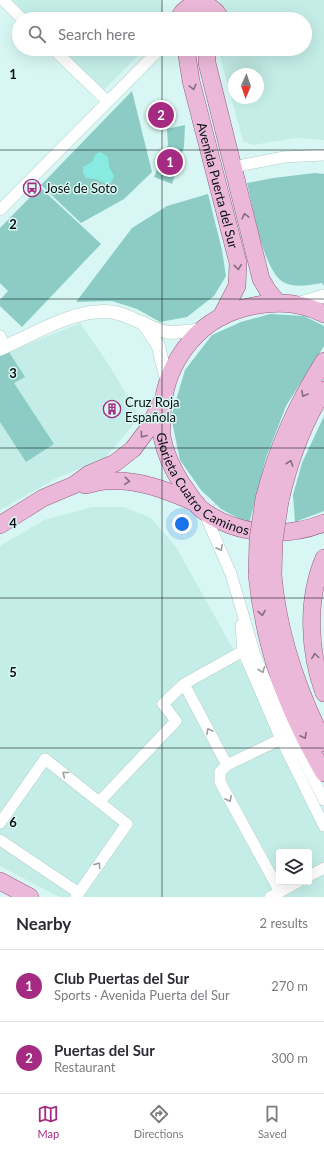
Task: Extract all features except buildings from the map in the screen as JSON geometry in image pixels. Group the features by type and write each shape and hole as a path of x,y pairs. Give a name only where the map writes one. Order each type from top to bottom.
{"main road":[{"path":"174,0 177,12"},
{"path":"182,12 184,7 200,0 212,5 217,12"},
{"name":"Avenida Puerta del Sur","path":"187,56 191,81 238,263 237,286 220,318"},
{"name":"Avenida Puerta del Sur","path":"208,56 261,279 268,291 278,303"},
{"name":"Glorieta Cuatro Caminos","path":"324,314 295,305 278,303 239,309 220,318 200,330 184,349 167,381 162,401 162,437 174,471 200,508 238,527 261,533 285,533 308,529 324,523"},
{"path":"272,500 271,472 290,420 304,393 324,361"},
{"path":"324,390 304,427 272,500 258,540 265,575 276,604 290,664 300,693 324,743"},
{"path":"0,525 43,498 74,485 89,474 115,463 133,449 148,429 162,401"},
{"path":"74,485 89,484 104,480 126,480 158,487 200,508"},
{"path":"324,558 314,595 312,627 315,657 324,693"},
{"path":"265,575 265,631 274,667 286,699 324,773"},
{"path":"0,881 30,897"}],"street":[{"path":"3,0 15,12"},
{"path":"60,56 107,101"},
{"path":"0,210 153,56"},
{"path":"233,167 284,157 324,155"},
{"path":"295,305 324,296"},
{"path":"2,344 89,312 113,312 166,332 200,330"},
{"path":"143,323 158,345 167,381"},
{"path":"200,508 223,554 255,655 273,699 324,800"},
{"path":"238,599 243,651 281,739 324,826"},
{"path":"100,802 176,721 163,704 184,684 243,651"},
{"path":"184,684 227,765"},
{"path":"280,892 220,782 220,772 227,765 281,739"},
{"path":"0,824 45,759 127,824 77,895 0,840"},
{"path":"312,874 324,868"},
{"path":"270,897 293,885"}],"shaded area":[{"path":"12,0 161,0 164,12 24,12"},
{"path":"219,0 324,0 324,140 296,138 253,145 243,141 233,104 264,104 264,68 228,68 228,86 220,56 312,56 312,12 225,12"},
{"path":"69,56 137,56 104,90"},
{"path":"132,91 152,172 124,199 81,223 41,185"},
{"path":"185,125 184,147 172,184 154,177 168,145 167,129"},
{"path":"100,152 108,157 109,167 114,176 111,183 107,184 96,179 86,178 83,173 83,167 92,162 96,154"},
{"path":"315,173 324,174 324,286 322,283 303,286 289,285 277,277 265,253 256,223 247,183"},
{"path":"40,187 101,244 22,327 0,306 0,300 8,291 0,283 0,228"},
{"path":"208,194 222,250 226,276 214,296 187,317 160,322 137,309 112,301 76,302 132,228 167,206"},
{"path":"270,314 304,316 324,326 324,346 286,406 266,458 249,524 221,509 201,490 180,460 171,417 185,370 212,335 241,322"},
{"path":"80,323 107,362 137,412 133,425 105,458 55,479 0,510 0,356"},
{"path":"9,352 25,377 14,383 54,444 26,462 0,422 0,356"},
{"path":"324,416 324,511 295,522 293,495 302,463"},
{"path":"92,507 124,507 151,518 176,547 324,811 324,897 59,897 0,866 0,546 44,520"}],"place":[{"name":"Puertas del Sur","path":"161,115"},
{"name":"Club Puertas del Sur","path":"170,162"},
{"name":"José de Soto","path":"32,188"},
{"name":"Cruz Roja Española","path":"112,409"}]}
